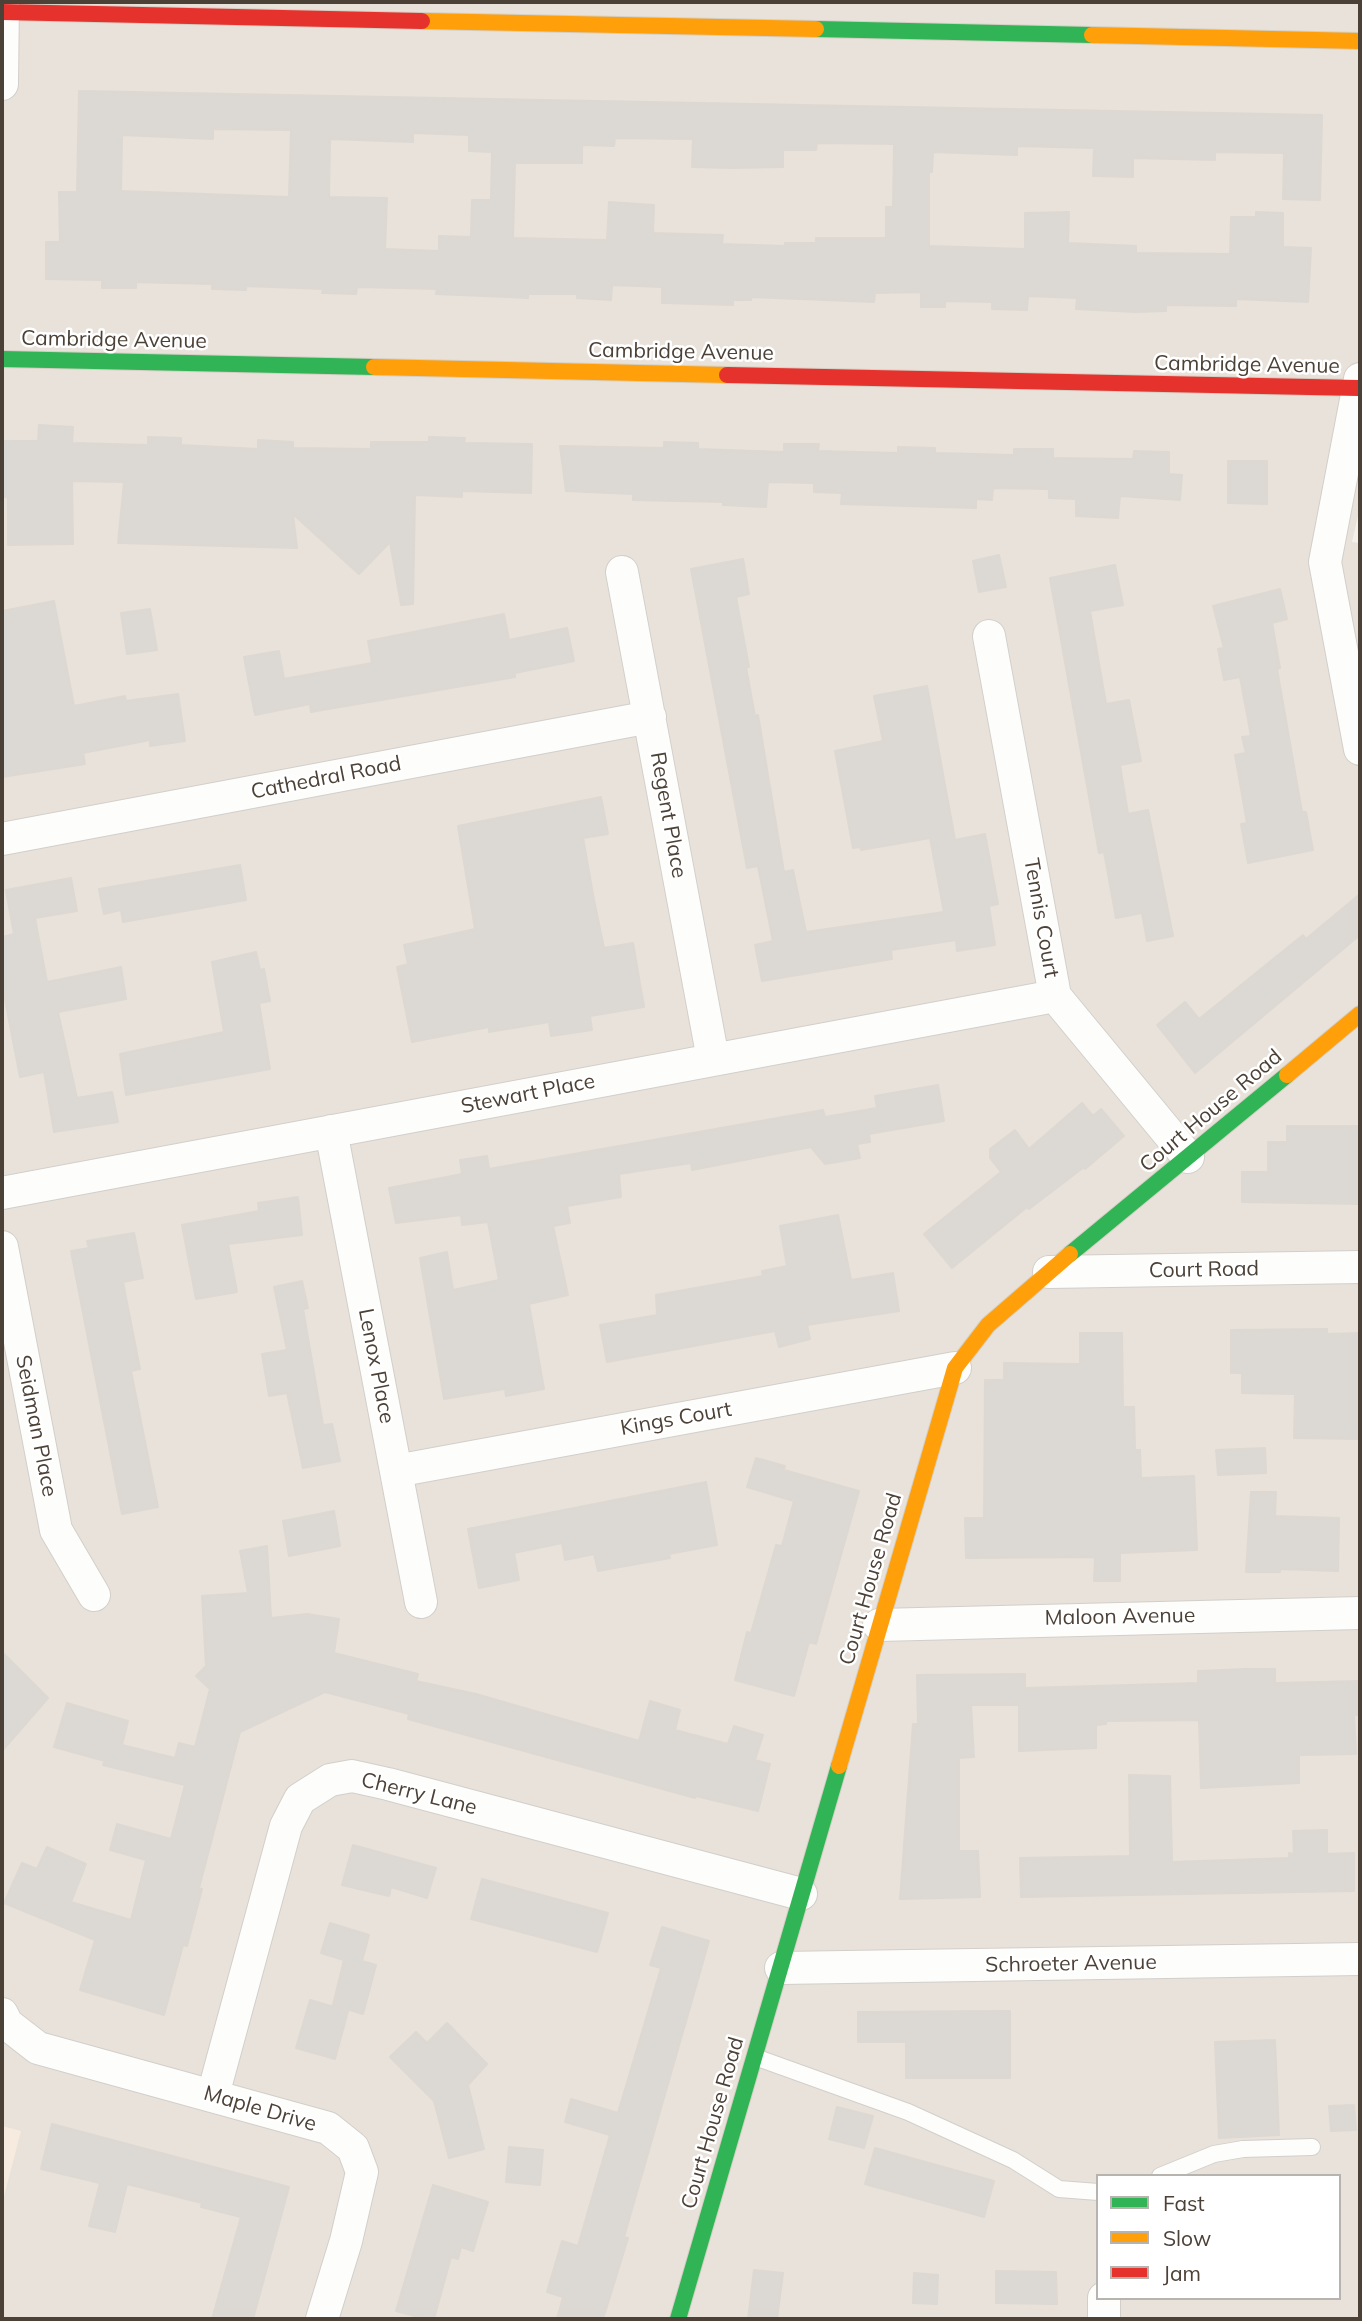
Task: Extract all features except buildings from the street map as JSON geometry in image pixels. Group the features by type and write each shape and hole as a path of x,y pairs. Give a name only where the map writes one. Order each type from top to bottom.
{"street":[{"path":"2,84 3,8 1360,41"},
{"name":"Cambridge Avenue","path":"2,359 1359,383"},
{"path":"1359,383 1325,562 1360,750"},
{"name":"Regent Place","path":"622,572 713,1059"},
{"name":"Tennis Court","path":"989,636 1055,996 1188,1157"},
{"name":"Cathedral Road","path":"2,839 650,718"},
{"name":"Stewart Place","path":"2,1193 1055,996"},
{"name":"Court House Road","path":"678,2319 955,1368 988,1325 1360,1014"},
{"name":"Lenox Place","path":"331,1131 421,1602"},
{"name":"Seidman Place","path":"2,1247 56,1530 94,1595"},
{"name":"Court Road","path":"1049,1272 1360,1267"},
{"name":"Kings Court","path":"396,1471 955,1368"},
{"name":"Maloon Avenue","path":"879,1625 1087,1617 1360,1613"},
{"name":"Cherry Lane","path":"212,2095 286,1826 300,1799 330,1780 352,1776 388,1784 801,1894"},
{"name":"Schroeter Avenue","path":"781,1968 1360,1959"},
{"name":"Maple Drive","path":"2,2014 7,2024 38,2048 328,2128 353,2148 362,2172 346,2241 322,2319"},
{"path":"1104,2300 1104,2319"}],"lane":[{"path":"755,2057 908,2112 1013,2160 1059,2189 1096,2192"},
{"path":"1165,2174 1214,2154 1243,2149 1312,2147"}],"shaded area":[{"path":"2,2 1360,2 1360,507 1352,542 1360,543 1360,2319 2,2319"},
{"path":"2,2126 21,2131 2,2204"}],"traffic: fast":[{"path":"816,29 1092,35"},
{"path":"2,359 374,367"},
{"path":"1070,1254 1287,1075"},
{"path":"678,2319 839,1766"}],"traffic: slow":[{"path":"422,21 816,29"},
{"path":"1092,35 1360,41"},
{"path":"374,367 727,375"},
{"path":"1287,1075 1360,1014"},
{"path":"839,1766 955,1368 988,1325 1070,1254"}],"traffic: jam":[{"path":"2,12 422,21"},
{"path":"727,375 1358,388"}]}
